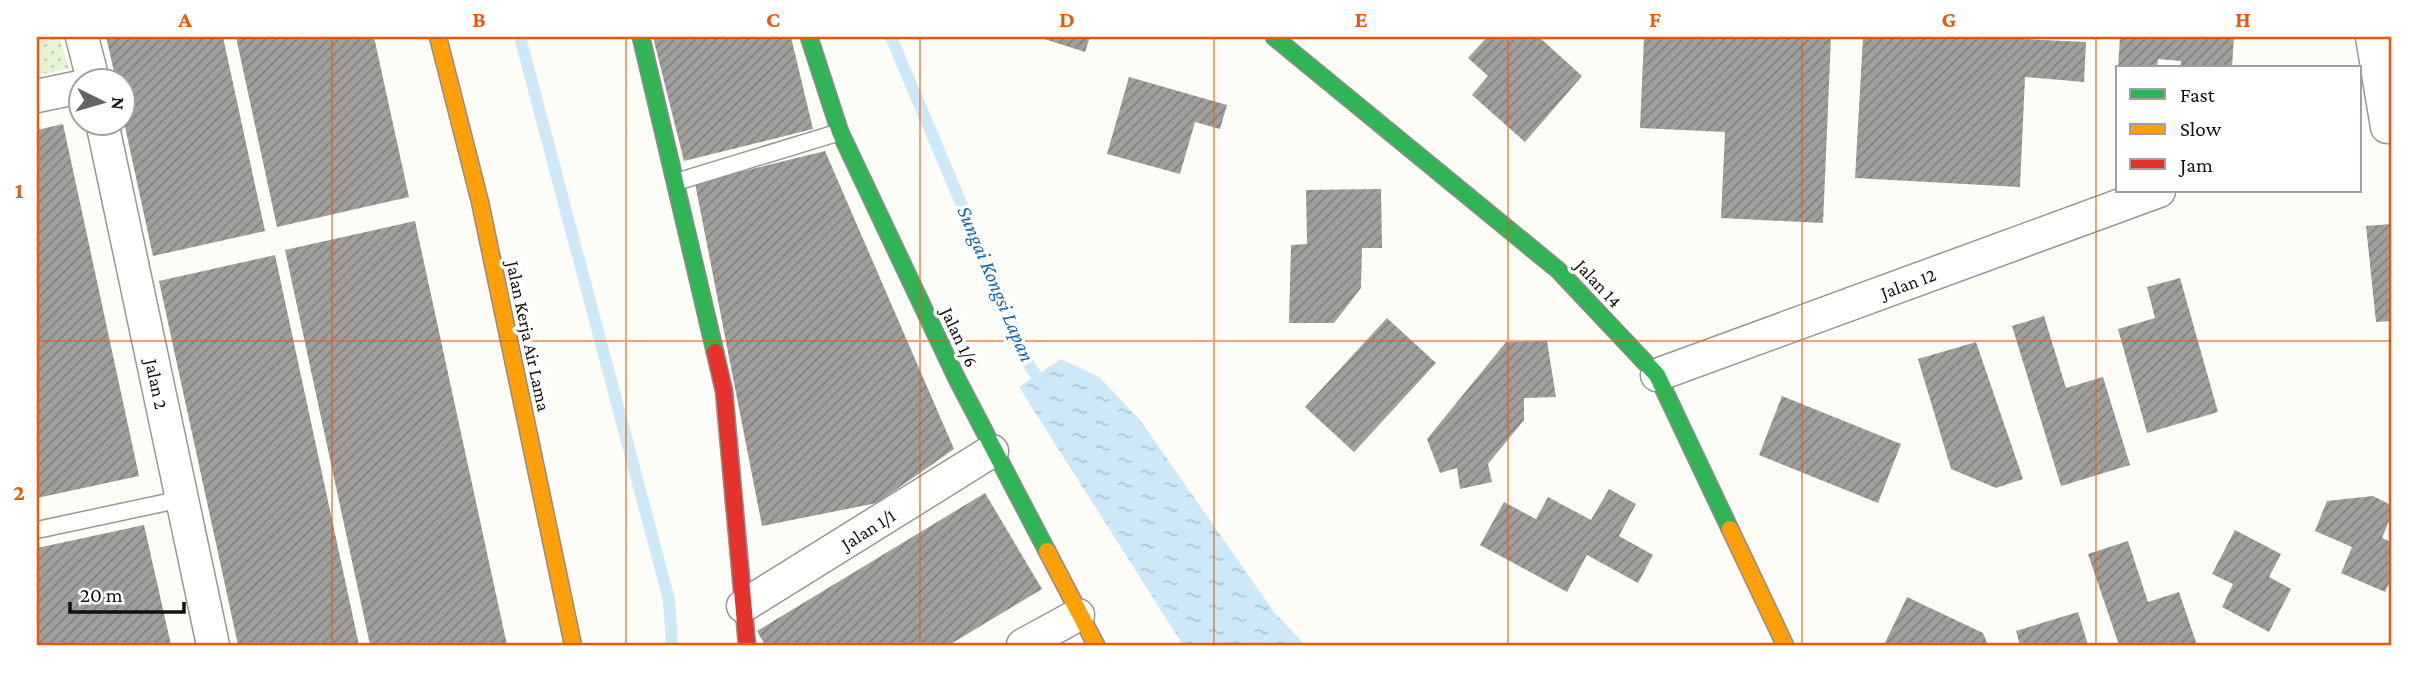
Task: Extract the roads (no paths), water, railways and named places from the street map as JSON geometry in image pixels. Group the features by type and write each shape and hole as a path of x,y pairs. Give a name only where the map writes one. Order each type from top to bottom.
{"street":[{"path":"82,37 89,66"},
{"name":"Jalan Kerja Air Lama","path":"438,37 480,202 573,645"},
{"path":"641,37 724,391 747,645"},
{"name":"Jalan 1/6","path":"809,37 840,132 992,452 1096,645"},
{"name":"Jalan 14","path":"1274,37 1558,270 1657,375 1785,645"},
{"path":"2372,37 2379,129"},
{"path":"37,96 66,90"},
{"name":"Jalan 2","path":"105,136 213,645"},
{"name":"Jalan 12","path":"1657,375 2156,192"},
{"name":"Jalan 1/1","path":"743,606 992,452"},
{"path":"1023,645 1078,615"}],"lane":[{"path":"676,182 840,132"},
{"path":"37,530 182,499"}],"water":[{"path":"1061,359 1099,377 1140,420 1274,612 1305,645 1183,645 1019,387"}],"waterway":[{"path":"520,37 669,600 672,645"},
{"name":"Sungai Kongsi Lapan","path":"891,37 1030,367 1045,387"}]}
